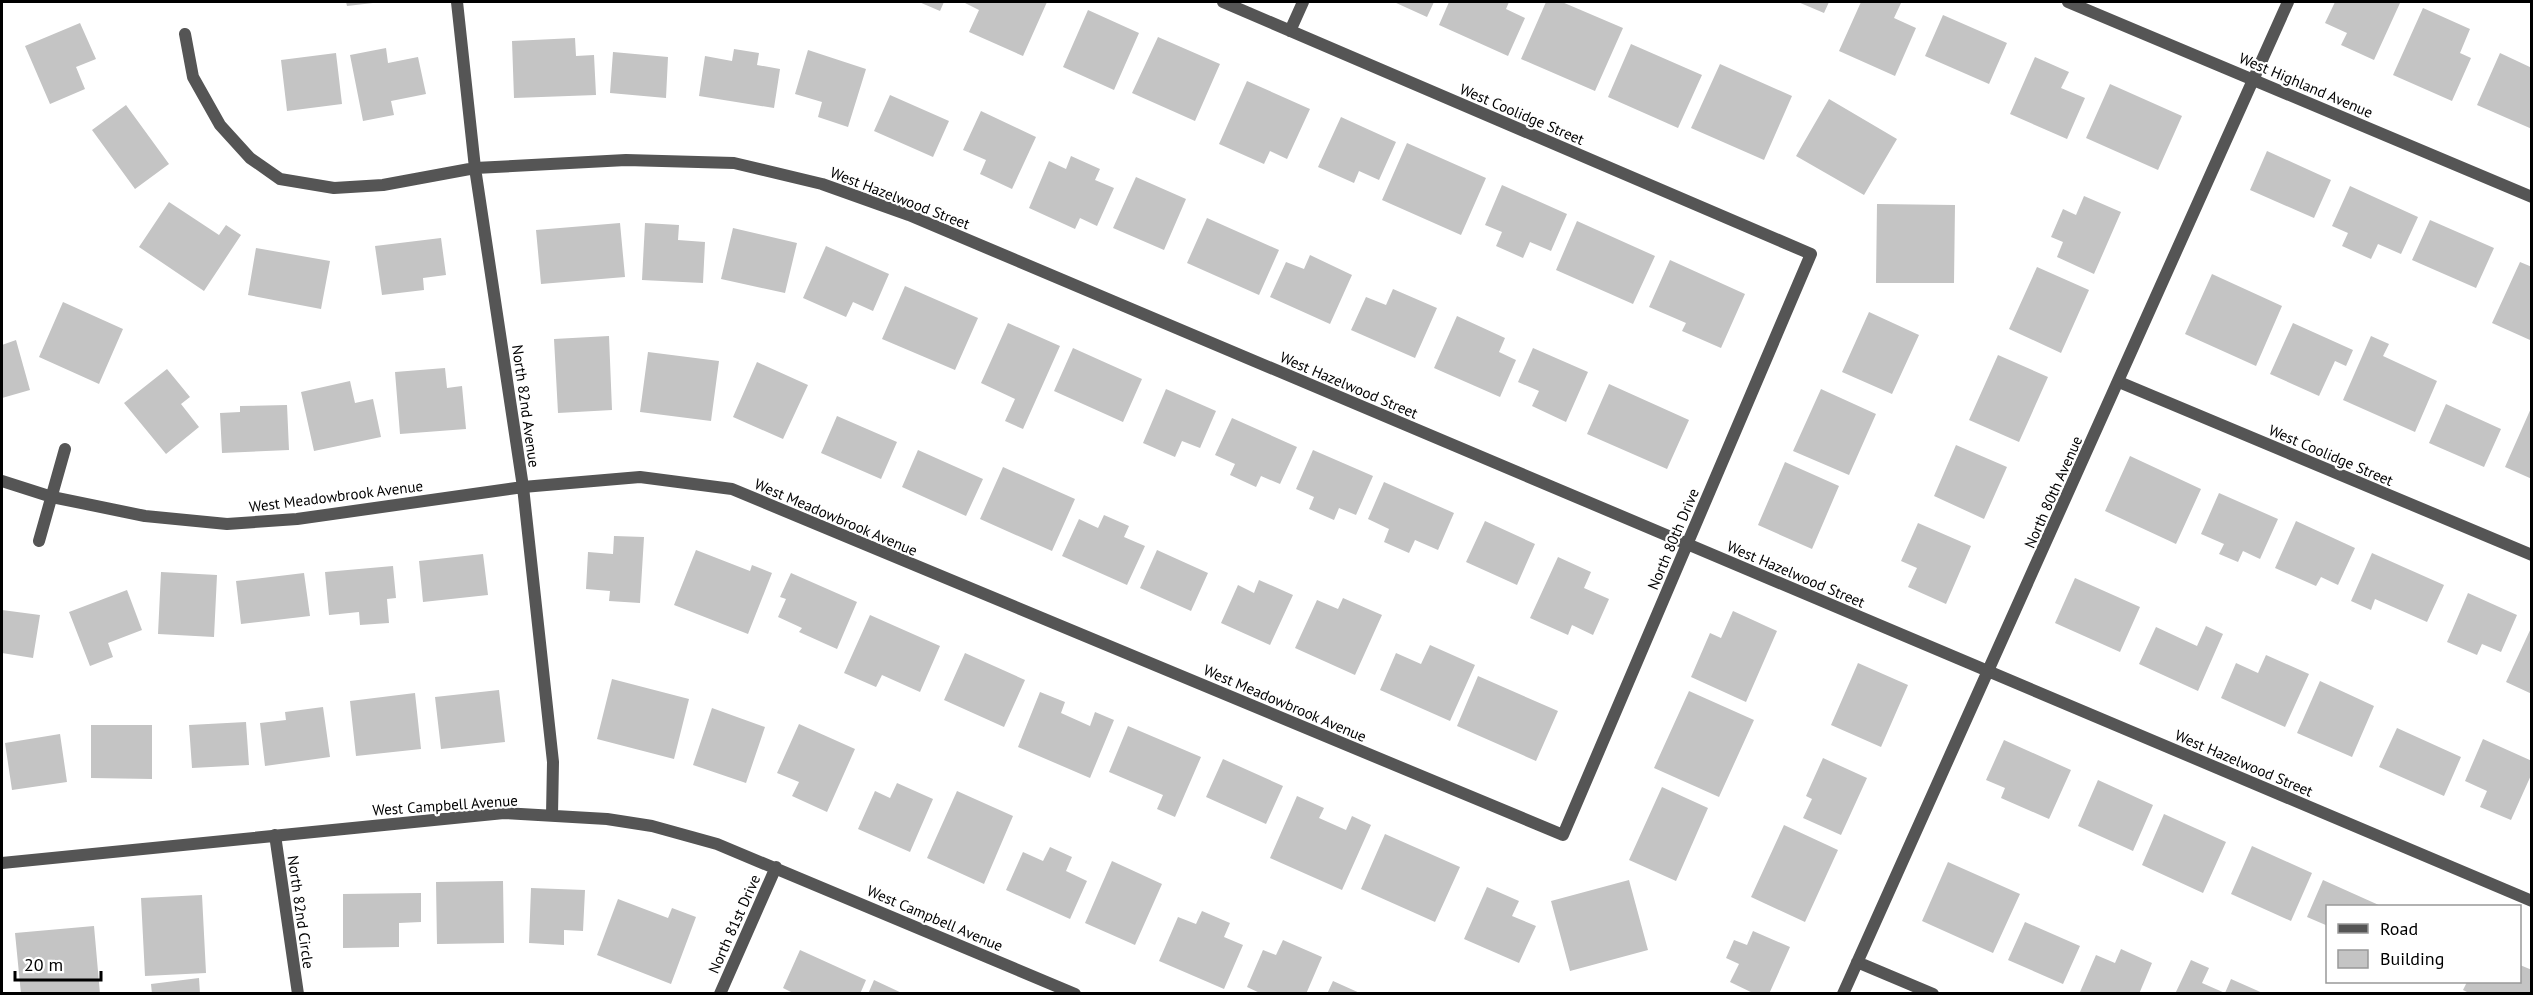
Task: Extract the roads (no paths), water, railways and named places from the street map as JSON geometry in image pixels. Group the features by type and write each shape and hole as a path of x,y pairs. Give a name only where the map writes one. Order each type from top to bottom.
{"street":[{"name":"North 82nd Avenue","path":"458,2 475,168 523,487 553,762 552,815"},
{"name":"West Coolidge Street","path":"1223,2 1810,254"},
{"path":"1290,31 1303,2"},
{"name":"West Highland Avenue","path":"2068,2 2532,197"},
{"name":"North 80th Avenue","path":"1843,993 2288,2"},
{"name":"West Hazelwood Street","path":"185,34 193,77 219,125 250,158 280,178 334,188 383,185 475,168 626,160 734,164 822,184 909,215 2532,901"},
{"name":"North 80th Drive","path":"1563,835 1810,254"},
{"name":"West Coolidge Street","path":"2119,382 2532,555"},
{"path":"39,541 65,449"},
{"name":"West Meadowbrook Avenue","path":"2,481 52,497 145,516 226,524 297,519 523,487 640,477 732,489 1563,835"},
{"name":"West Campbell Avenue","path":"2,863 504,813 607,819 652,826 717,844 1074,993"},
{"name":"North 82nd Circle","path":"275,835 298,993"},
{"name":"North 81st Drive","path":"720,993 776,867"},
{"path":"1857,962 1933,993"}]}
